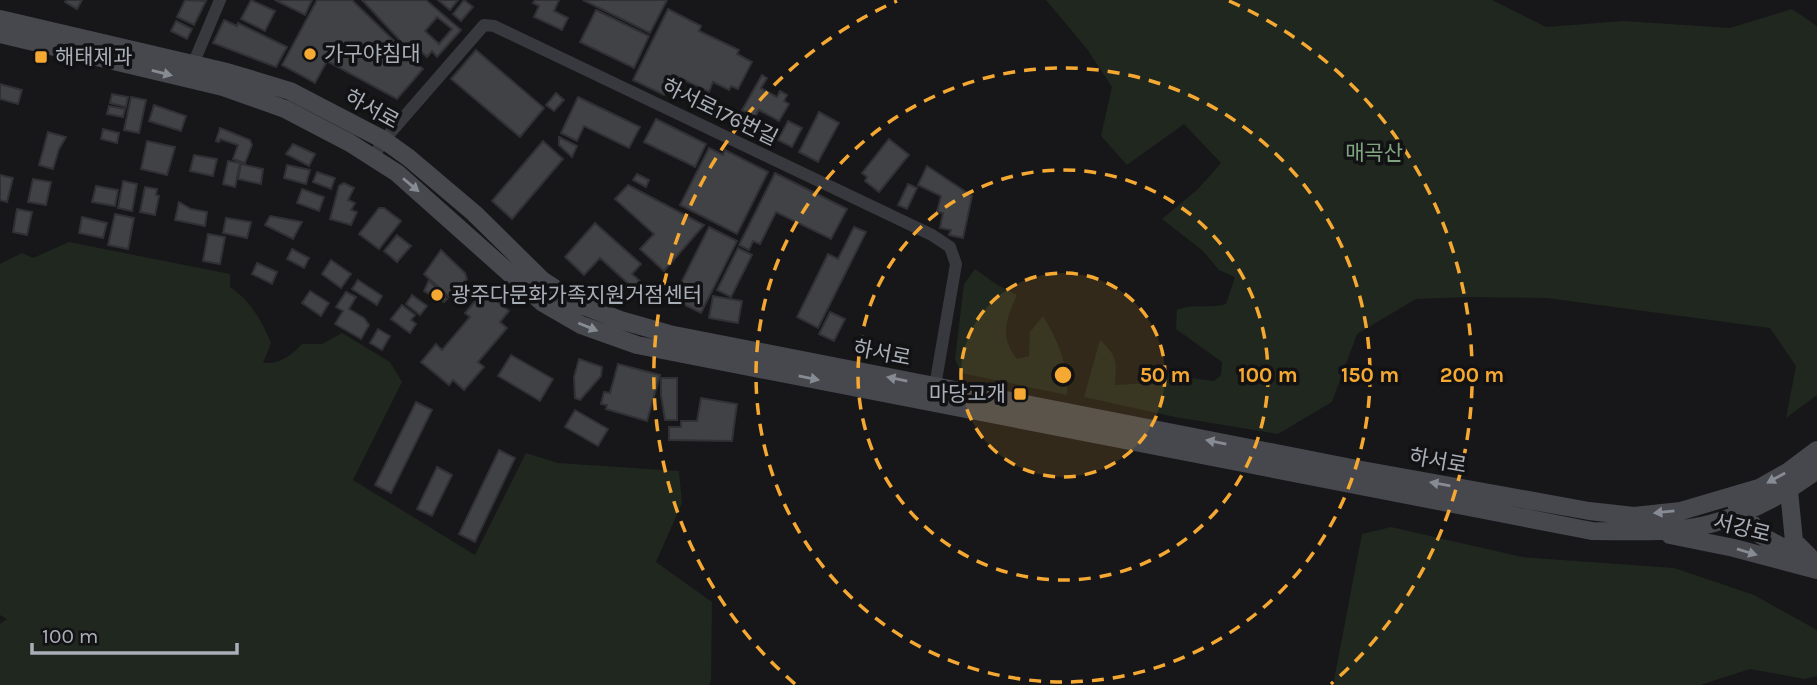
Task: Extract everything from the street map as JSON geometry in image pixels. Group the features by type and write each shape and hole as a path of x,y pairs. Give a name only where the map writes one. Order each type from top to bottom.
{"main road":[{"name":"하서로","path":"0,19 190,72 285,109 397,173 543,303 581,324 637,345 1589,511 1634,516 1681,511 1759,488 1789,471 1817,450"},
{"name":"하서로","path":"0,34 290,91 384,140 441,184 542,280 579,304 668,334 934,395 1592,531 1656,532 1693,528 1742,512 1789,491 1817,470"},
{"path":"1789,491 1794,541 1817,567"},
{"name":"서강로","path":"1731,497 1762,536 1817,567"},
{"name":"서강로","path":"1656,532 1817,567"}],"street":[{"path":"190,72 220,0"},
{"name":"하서로176번길","path":"373,157 384,140 484,25 494,26 932,235 950,247 956,264 934,395"}],"green space":[{"name":"매곡산","path":"1046,0 1492,0 1546,27 1624,21 1730,28 1792,9 1817,26 1817,395 1786,418 1796,366 1770,328 1547,298 1471,297 1416,299 1357,334 1332,402 1278,434 1175,417 1084,397 1100,340 1115,360 1115,385 1165,382 1171,367 1191,378 1214,381 1221,375 1222,362 1176,329 1177,310 1226,304 1235,277 1219,270 1202,250 1162,219 1198,189 1221,163 1184,124 1127,165 1101,136 1112,87 1087,49"},
{"path":"69,242 230,274 230,287 244,298 255,312 271,343 263,363 285,358 302,344 322,344 342,333 390,362 402,382 353,480 475,555 526,453 558,463 679,471 682,503 656,562 712,602 709,685 0,685 0,624 7,619 0,615 0,264 22,253 33,258"},
{"path":"975,269 1017,295 1010,312 1006,335 1011,351 1017,359 1029,356 1030,332 1043,316 1061,354 1067,395 961,373 955,359 964,284"},
{"path":"1391,527 1522,557 1674,568 1754,595 1817,630 1817,676 1805,679 1750,669 1700,685 1333,685 1362,534"}],"building":[{"path":"82,0 77,9 65,2"},
{"path":"185,0 206,1 194,25 177,17"},
{"path":"251,0 275,11 265,31 241,19"},
{"path":"275,0 312,0 305,15"},
{"path":"317,0 352,0 423,69 397,99 327,61 315,83 282,65"},
{"path":"362,0 426,0 461,30 437,57 432,51 427,57 413,44 408,49","holes":["437,17 452,29 439,44 425,31"]},
{"path":"438,0 458,0 450,10"},
{"path":"464,0 473,7 461,21 453,14"},
{"path":"535,0 559,0 554,11 568,18 562,30 534,17 539,6 533,3"},
{"path":"583,0 667,0 650,33"},
{"path":"668,9 701,26 699,31 739,50 737,54 752,62 738,89 731,86 729,90 713,82 709,92 674,75 664,95 633,80"},
{"path":"596,10 649,36 634,68 580,42"},
{"path":"224,20 237,26 238,23 287,47 276,67 213,43"},
{"path":"176,21 192,29 187,39 171,31"},
{"path":"476,50 544,108 520,137 451,79"},
{"path":"762,75 767,78 761,88 777,97 780,91 787,95 784,101 789,104 779,121 759,110 755,117 742,110"},
{"path":"0,84 22,90 18,104 0,99"},
{"path":"556,93 564,100 554,111 546,105"},
{"path":"112,94 128,97 126,107 110,103"},
{"path":"131,97 146,100 139,133 124,130"},
{"path":"578,97 640,127 629,148 584,126 577,141 561,133"},
{"path":"154,105 186,116 181,131 149,121"},
{"path":"109,106 125,109 123,117 107,114"},
{"path":"819,112 839,123 818,162 799,152"},
{"path":"656,119 706,144 695,167 644,142"},
{"path":"788,121 802,128 792,147 778,140"},
{"path":"220,128 250,140 252,145 245,163 233,159 238,145 220,139 219,142 216,141"},
{"path":"103,129 119,133 117,143 101,139"},
{"path":"48,132 66,137 53,169 39,165"},
{"path":"559,137 577,146 572,157 559,145"},
{"path":"889,139 909,155 879,192 865,181 867,177 862,173"},
{"path":"147,141 175,147 167,175 141,169"},
{"path":"543,141 563,159 512,219 492,201"},
{"path":"293,144 315,154 309,166 286,154"},
{"path":"709,148 723,155 725,150 768,172 737,234 680,205"},
{"path":"194,155 217,159 213,176 190,171"},
{"path":"228,161 240,163 235,187 223,184"},
{"path":"241,164 263,169 261,184 238,179"},
{"path":"287,165 310,170 306,184 284,178"},
{"path":"927,166 972,196 963,238 949,235 951,230 940,228 943,213 937,212 941,196 918,185"},
{"path":"317,172 335,178 331,189 313,182"},
{"path":"775,173 847,209 831,239 776,212 760,244 753,241 749,250 739,245"},
{"path":"637,174 649,180 646,187 633,180"},
{"path":"0,175 13,178 7,202 0,200"},
{"path":"33,179 51,182 46,205 28,202"},
{"path":"123,181 137,184 132,211 118,208"},
{"path":"344,183 354,188 348,200 355,203 351,210 357,212 351,225 330,219 339,186"},
{"path":"908,184 917,188 907,209 898,205"},
{"path":"628,185 704,225 664,271 640,249 654,234 615,199"},
{"path":"96,186 118,190 115,206 92,202"},
{"path":"145,187 157,189 156,195 159,196 155,215 140,212"},
{"path":"302,189 324,197 319,211 297,203"},
{"path":"179,202 191,209 207,212 205,226 175,220"},
{"path":"379,208 384,208 401,221 379,249 359,234"},
{"path":"17,209 32,212 27,235 13,232"},
{"path":"115,214 134,218 128,249 108,245"},
{"path":"270,216 302,222 293,239 265,225"},
{"path":"82,217 107,223 103,238 79,233"},
{"path":"226,218 251,222 247,238 223,233"},
{"path":"595,223 641,264 632,274 650,290 643,297 600,258 584,275 565,257"},
{"path":"709,227 737,241 701,313 673,299"},
{"path":"854,227 866,232 818,328 797,317 828,254 838,259"},
{"path":"208,234 225,237 220,264 203,261"},
{"path":"397,235 411,246 397,262 384,251"},
{"path":"738,248 752,255 731,297 717,290"},
{"path":"292,249 309,258 304,268 287,259"},
{"path":"441,250 465,273 467,279 449,297 424,274"},
{"path":"331,260 351,274 341,288 322,274"},
{"path":"257,263 277,272 272,284 252,274"},
{"path":"358,280 382,296 377,305 352,289"},
{"name":"광주다문화가족지원거점센터","path":"429,280 447,299 444,302 424,291"},
{"path":"484,290 509,311 500,322 507,328 478,362 484,367 464,390 453,380 449,385 421,362 436,344 442,350 470,317 465,313"},
{"path":"310,291 329,303 321,316 302,303"},
{"path":"346,292 356,297 349,309 364,318 369,325 361,339 335,324 343,311 336,307"},
{"path":"412,295 427,306 420,315 406,304"},
{"path":"713,296 742,301 738,323 709,318"},
{"path":"402,305 415,315 411,320 416,324 410,333 391,319"},
{"path":"830,312 845,319 834,341 819,334"},
{"path":"378,329 390,336 382,350 370,343"},
{"path":"511,355 553,379 540,401 498,376"},
{"path":"579,359 602,367 601,376 580,400 575,398 574,377"},
{"path":"618,364 660,375 647,421 606,409 607,405 601,404 604,392 610,393"},
{"path":"661,378 677,378 677,420 665,420"},
{"path":"701,398 737,404 732,441 669,440 669,427 681,427 681,421 697,421"},
{"path":"416,402 432,410 391,493 375,485"},
{"path":"575,410 608,429 598,446 565,427"},
{"path":"499,450 515,458 475,542 459,534"},
{"path":"437,467 452,475 432,516 417,509"}],"place":[{"name":"가구야침대","path":"310,54"},
{"name":"해태제과","path":"41,57"},
{"name":"광주다문화가족지원거점센터","path":"437,295"},
{"name":"마당고개","path":"1020,394"}]}
